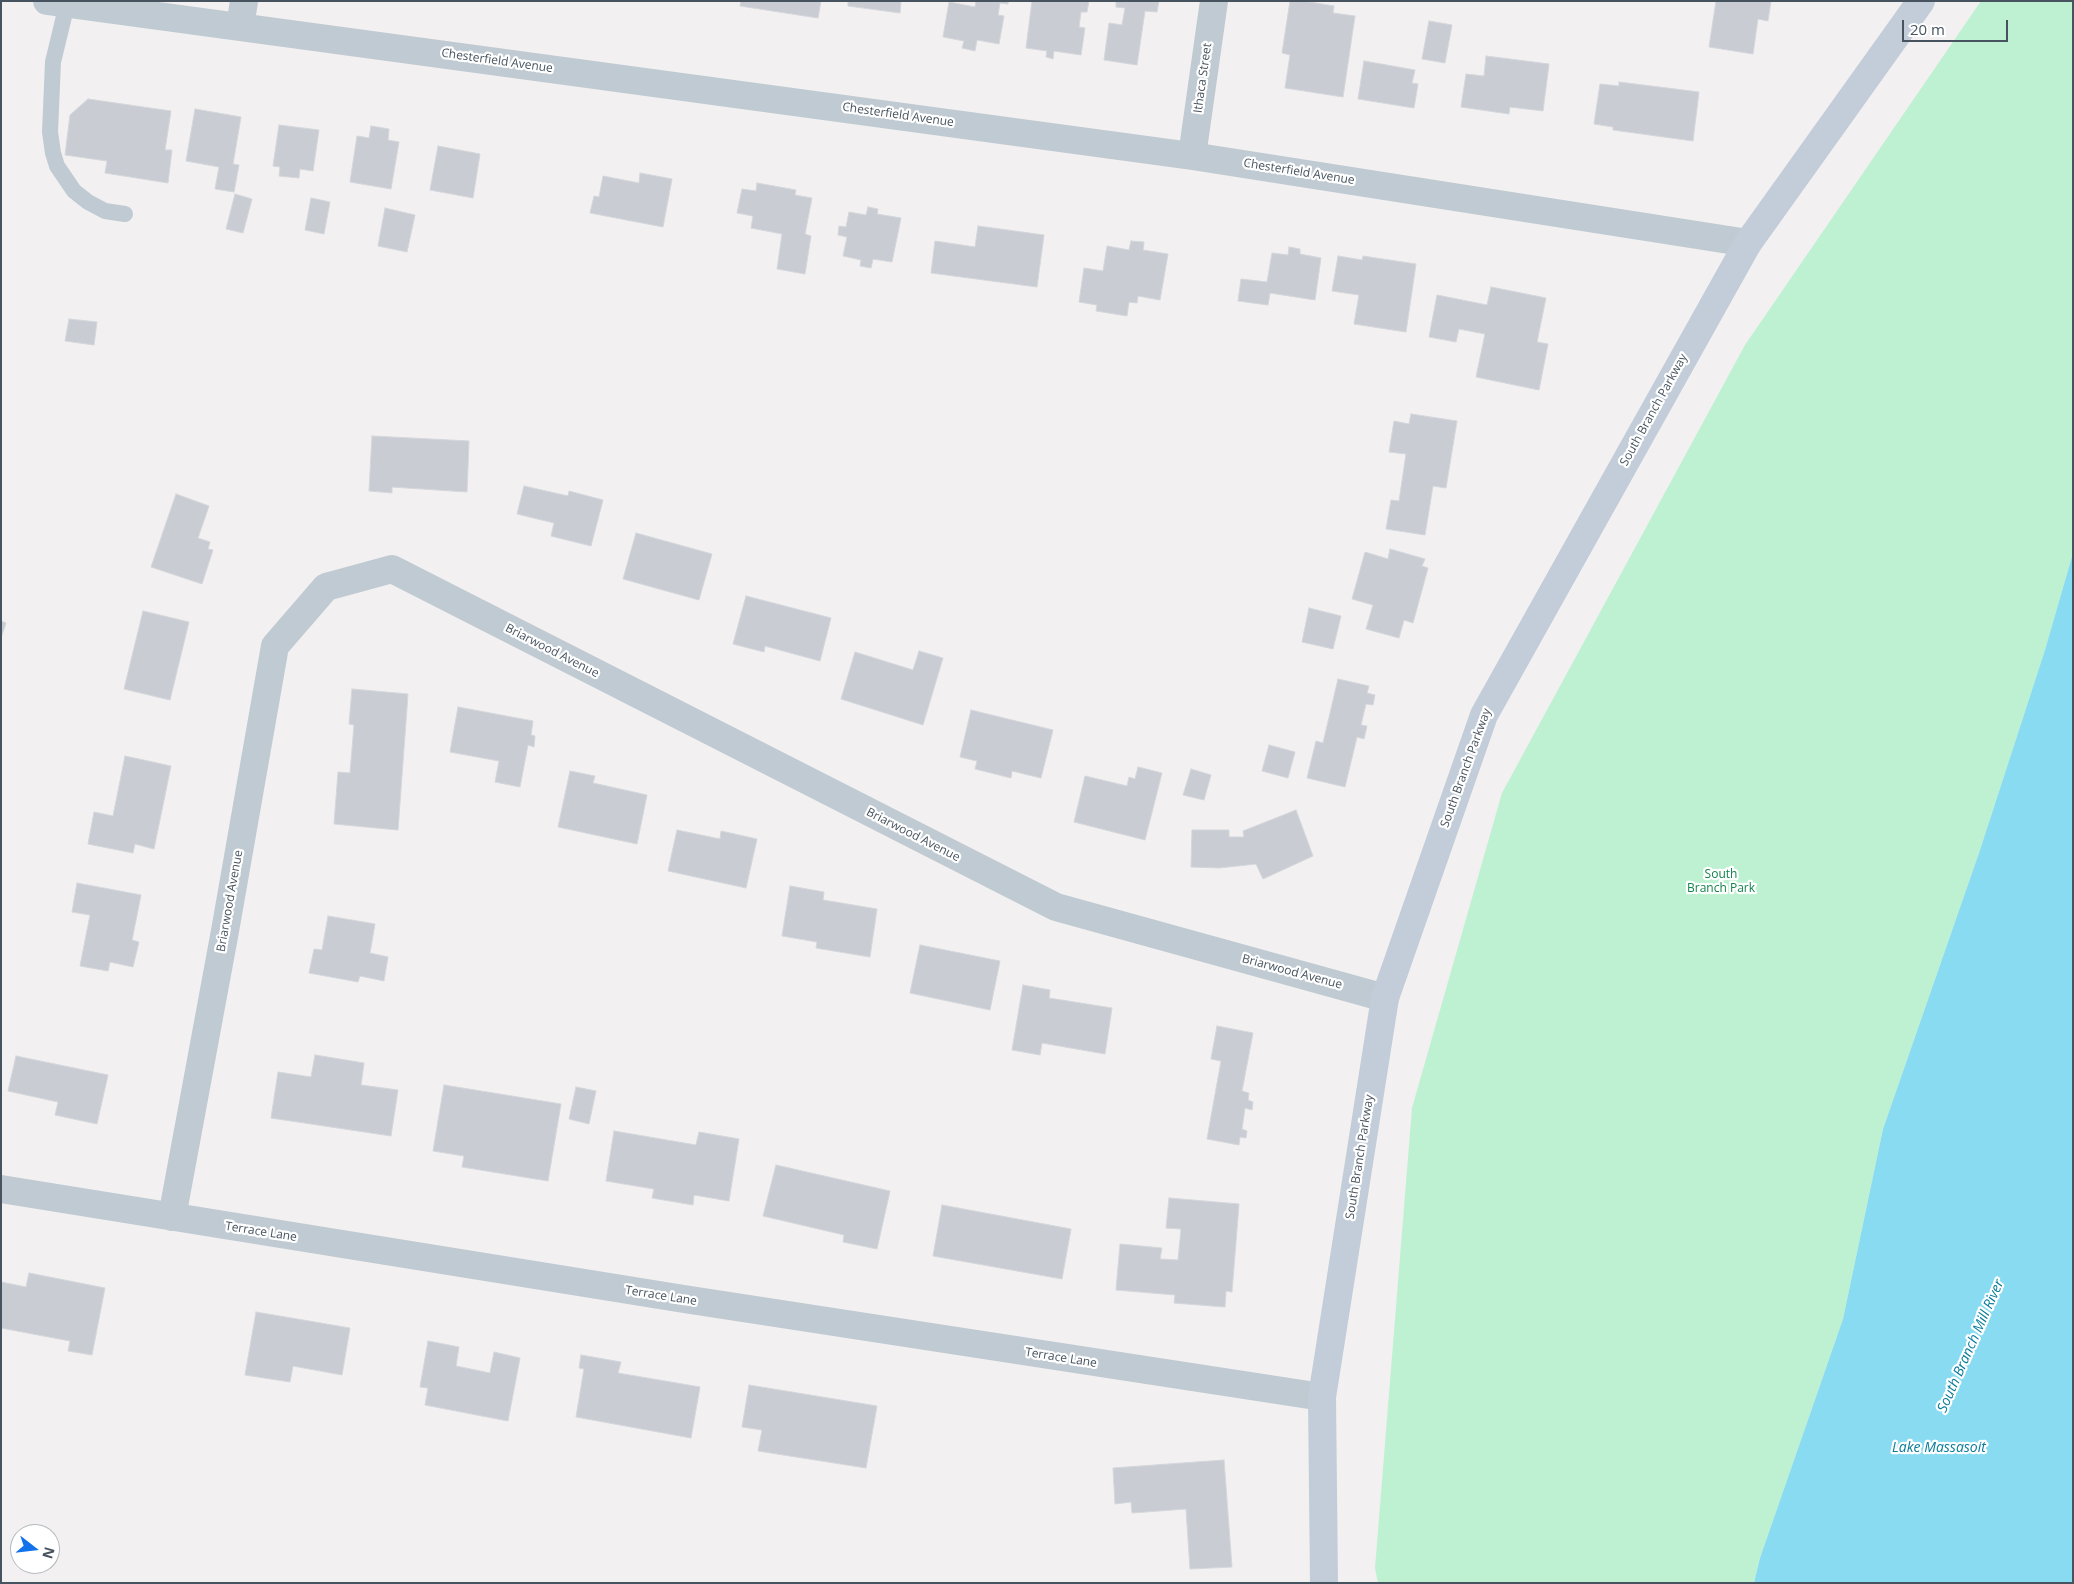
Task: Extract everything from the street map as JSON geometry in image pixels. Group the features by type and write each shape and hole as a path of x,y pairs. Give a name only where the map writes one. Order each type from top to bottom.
{"main road":[{"name":"South Branch Parkway","path":"1324,1583 1322,1397 1385,998 1484,715 1748,243 1921,1"}],"street":[{"name":"Ithaca Street","path":"1192,156 1214,1"},
{"name":"Chesterfield Avenue","path":"57,3 242,14 1192,156 1748,243"},
{"name":"Briarwood Avenue","path":"172,1217 275,646 326,587 392,569 1056,908 1385,998"},
{"name":"Terrace Lane","path":"1,1189 703,1302 1322,1397"}],"lane":[{"path":"57,3 52,62 50,132 53,154 57,166 74,191 88,202 105,211 125,214"}],"green space":[{"name":"South Branch Park","path":"1981,1 2073,1 2073,553 2045,650 1979,853 1883,1129 1843,1319 1760,1558 1754,1583 1378,1583 1375,1568 1412,1108 1502,793 1745,345"}],"water":[{"name":"Lake Massasoit","path":"2073,553 2073,1583 1754,1583 1760,1558 1843,1319 1883,1129 1979,853 2045,650"}],"building":[{"path":"741,1 821,1 818,18 740,6"},
{"path":"848,1 901,1 900,13 848,6"},
{"path":"976,1 1008,1 1008,4 1000,3 998,15 1004,16 999,44 977,40 975,51 962,48 964,41 943,37 949,2 975,7"},
{"path":"1032,1 1089,1 1087,12 1081,12 1079,27 1085,28 1081,55 1054,51 1053,59 1046,57 1047,51 1026,48"},
{"path":"1116,1 1159,1 1157,12 1145,11 1137,65 1104,60 1109,23 1122,25 1125,8 1116,7"},
{"path":"1290,1 1304,1 1334,6 1333,13 1355,16 1343,97 1285,88 1290,55 1282,53"},
{"path":"1716,1 1771,1 1768,21 1758,19 1753,54 1709,47"},
{"path":"1429,21 1452,25 1445,63 1422,59"},
{"path":"1486,56 1549,64 1543,111 1510,107 1509,114 1461,107 1466,74 1484,76"},
{"path":"1364,61 1415,70 1412,83 1418,84 1414,108 1358,99"},
{"path":"1619,82 1699,92 1693,141 1613,130 1613,127 1594,124 1600,84 1619,86"},
{"path":"88,99 171,111 165,150 172,150 168,183 105,173 107,161 65,155 70,115"},
{"path":"195,109 241,117 233,164 239,165 234,192 215,189 219,167 186,161"},
{"path":"279,125 319,130 313,171 300,169 299,178 279,176 280,167 273,166"},
{"path":"371,126 389,129 388,140 399,142 391,189 350,182 357,136 369,138"},
{"path":"438,146 480,154 473,198 430,190"},
{"path":"640,173 672,179 663,227 590,213 594,196 599,197 603,176 639,183"},
{"path":"757,183 796,190 795,195 812,198 805,234 811,236 805,274 777,269 782,234 751,228 753,216 737,213 742,189 756,191"},
{"path":"235,194 252,199 243,233 226,229"},
{"path":"311,198 330,202 324,234 305,230"},
{"path":"868,207 878,209 877,214 901,218 892,262 873,259 871,268 860,266 861,260 843,256 847,237 838,235 839,226 846,227 849,212 866,215"},
{"path":"385,208 415,215 407,252 378,246"},
{"path":"978,226 1044,235 1037,287 931,273 935,241 975,247"},
{"path":"1131,241 1144,242 1143,250 1168,254 1160,300 1138,296 1137,303 1129,302 1127,316 1096,311 1097,305 1079,302 1084,268 1103,271 1107,246 1129,250"},
{"path":"1289,247 1300,249 1300,254 1321,258 1315,300 1270,293 1268,305 1238,301 1241,279 1267,282 1272,253 1288,255"},
{"path":"1338,256 1362,260 1363,256 1416,264 1406,332 1354,324 1359,295 1332,291"},
{"path":"1491,287 1546,298 1537,342 1548,344 1539,390 1476,377 1485,334 1459,329 1456,342 1429,337 1437,295 1487,305"},
{"path":"69,319 97,322 94,345 65,341"},
{"path":"1411,414 1457,421 1446,488 1433,486 1425,535 1386,529 1391,500 1399,501 1406,454 1389,452 1394,421 1409,424"},
{"path":"372,436 469,441 467,492 392,487 392,493 369,491"},
{"path":"524,486 568,496 569,491 603,500 591,546 551,536 554,523 517,514"},
{"path":"176,494 209,506 198,538 210,542 208,549 213,550 202,584 151,567"},
{"path":"636,533 712,554 699,600 623,579"},
{"path":"1390,549 1425,559 1422,566 1428,568 1413,623 1404,620 1399,638 1366,629 1373,605 1352,599 1365,552 1388,559"},
{"path":"746,596 831,618 820,661 765,646 764,652 733,644"},
{"path":"1309,608 1341,616 1333,649 1302,642"},
{"path":"143,611 189,622 170,700 124,689"},
{"path":"1,621 6,623 1,638"},
{"path":"919,651 943,658 923,725 841,699 855,652 913,670"},
{"path":"1338,679 1369,686 1367,693 1375,695 1373,705 1366,704 1361,725 1367,726 1364,739 1357,737 1345,787 1307,778 1316,741 1323,743"},
{"path":"352,689 408,694 398,830 334,824 338,772 350,773 354,725 349,724"},
{"path":"458,707 533,721 531,735 535,736 534,747 528,745 520,787 495,782 499,761 450,752"},
{"path":"971,710 1053,730 1041,778 1012,771 1011,778 975,769 977,761 960,757"},
{"path":"1269,745 1295,752 1288,778 1262,771"},
{"path":"125,756 171,766 154,849 135,844 133,853 88,844 94,812 113,816"},
{"path":"1138,767 1162,773 1145,840 1074,822 1085,776 1127,786 1129,777 1135,779"},
{"path":"1191,769 1211,775 1204,800 1183,795"},
{"path":"570,771 595,776 593,783 647,795 637,844 558,827"},
{"path":"1296,810 1313,856 1263,879 1256,864 1219,868 1191,867 1192,830 1229,830 1229,837 1244,837 1243,831"},
{"path":"677,830 720,839 721,831 757,839 746,888 668,871"},
{"path":"77,883 141,895 132,940 139,942 133,967 110,962 108,971 80,966 90,915 72,912"},
{"path":"790,886 824,892 823,900 877,909 870,957 816,948 817,942 782,936"},
{"path":"328,916 375,924 370,953 388,957 384,981 360,976 358,982 309,973 314,949 322,950"},
{"path":"920,945 1000,961 990,1010 910,993"},
{"path":"1023,985 1050,990 1049,998 1112,1008 1105,1054 1042,1043 1040,1055 1012,1050"},
{"path":"1217,1026 1253,1033 1242,1091 1249,1093 1248,1100 1253,1102 1252,1110 1245,1108 1242,1129 1247,1131 1246,1138 1240,1137 1239,1145 1207,1139 1221,1061 1211,1059"},
{"path":"315,1055 364,1063 361,1085 398,1090 391,1136 271,1118 278,1072 311,1077"},
{"path":"16,1056 108,1075 97,1124 55,1115 58,1102 8,1091"},
{"path":"444,1085 561,1104 548,1181 462,1167 464,1156 433,1151"},
{"path":"576,1087 596,1091 589,1124 569,1119"},
{"path":"614,1131 696,1145 699,1132 739,1139 729,1201 694,1195 693,1205 652,1198 654,1189 606,1181"},
{"path":"776,1165 890,1191 877,1249 843,1242 844,1235 763,1216"},
{"path":"1169,1198 1239,1204 1232,1292 1226,1291 1225,1307 1174,1303 1175,1295 1116,1290 1120,1244 1162,1248 1160,1259 1178,1260 1181,1229 1166,1228"},
{"path":"942,1205 1071,1229 1062,1279 933,1256"},
{"path":"29,1273 105,1288 92,1355 68,1351 70,1341 1,1328 1,1282 26,1287"},
{"path":"256,1312 350,1328 342,1375 293,1366 290,1382 245,1375"},
{"path":"428,1341 459,1347 456,1366 490,1373 494,1352 520,1358 508,1421 425,1405 428,1388 420,1387"},
{"path":"581,1355 621,1362 618,1373 700,1387 691,1438 576,1417 584,1369 579,1368"},
{"path":"749,1385 877,1406 866,1468 758,1451 762,1430 742,1427"},
{"path":"1224,1460 1232,1567 1190,1569 1186,1509 1132,1513 1131,1502 1115,1504 1113,1468"}],"water label":[{"name":"South Branch Mill River","path":"1971,1346"}]}
